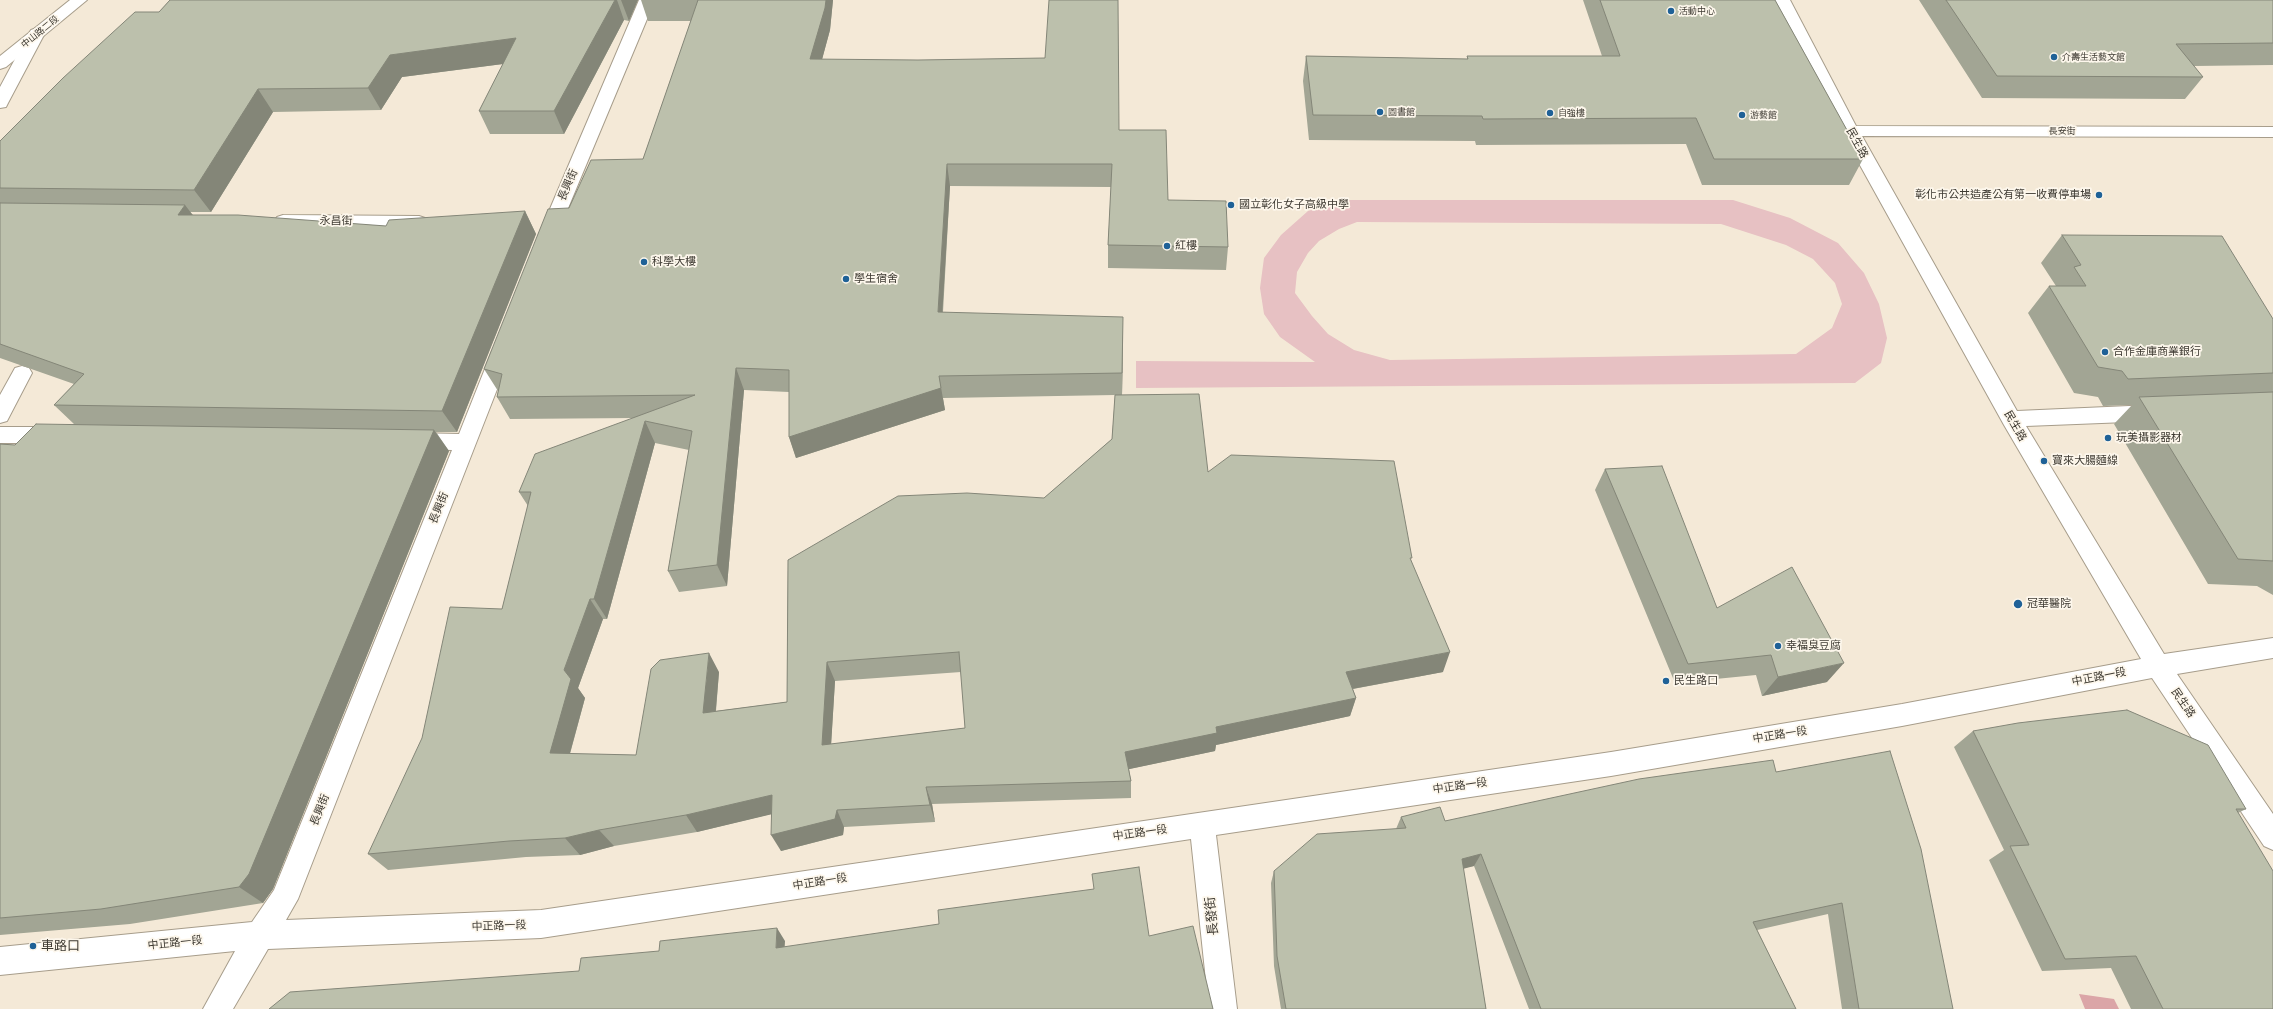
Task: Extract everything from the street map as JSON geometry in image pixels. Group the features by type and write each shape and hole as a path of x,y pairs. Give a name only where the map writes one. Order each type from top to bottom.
{"street":[{"name":"中山路二段","path":"0,64 79,0"},
{"name":"長興街","path":"540,252 544,223 646,0"},
{"name":"民生路","path":"1782,0 1850,131 2011,419 2158,666 2273,837"},
{"path":"0,103 37,34"},
{"name":"長安街","path":"1850,131 2273,132"},
{"name":"永昌街","path":"268,220 434,222"},
{"name":"長興街","path":"217,1009 260,935 284,900 509,332"},
{"path":"0,415 22,373"},
{"path":"2011,419 2170,412"},
{"path":"0,435 71,436"},
{"path":"394,441 465,442"},
{"name":"中正路一段","path":"0,961 260,935 541,924 1642,759 1902,715 2158,666 2273,648"},
{"name":"長發街","path":"1202,824 1223,1009"}],"shaded area":[{"path":"1346,200 1733,200 1790,218 1838,243 1864,273 1879,304 1887,338 1881,363 1855,383 1136,388 1136,361 1315,362 1280,337 1264,314 1260,288 1264,258 1281,235 1308,211","holes":["1357,222 1721,224 1786,245 1813,259 1835,283 1842,304 1832,328 1796,354 1390,360 1354,350 1328,334 1295,293 1297,272 1308,253 1319,241 1339,229"]},
{"path":"2079,994 2114,999 2119,1009 2085,1009"}],"building":[{"path":"170,0 615,0 554,111 479,111 516,38 390,55 368,88 258,89 194,190 0,188 0,141 63,78 135,12 159,12"},
{"path":"698,0 826,0 810,59 918,60 1045,58 1049,0 1118,0 1119,130 1166,130 1168,200 1226,201 1228,247 1108,245 1112,164 947,164 938,312 1123,317 1122,373 939,376 941,388 789,437 789,370 736,368 717,565 668,571 692,431 645,421 594,599 590,599 564,670 571,679 550,753 636,755 651,669 660,660 709,653 703,713 787,702 788,560 898,496 967,493 1044,498 1112,439 1115,395 1199,394 1208,472 1231,455 1394,461 1412,558 1410,558 1450,652 1346,672 1356,698 1216,727 1217,733 1125,752 1131,781 926,787 930,805 837,810 835,819 771,835 772,795 686,815 599,830 565,838 509,841 368,854 422,738 450,607 502,609 531,492 519,492 535,454 695,395 497,397 502,374 484,369 548,209 569,208 591,160 643,159","holes":["959,652 965,728 822,745 827,662"]},
{"path":"1600,0 1775,0 1863,159 1714,159 1696,118 1483,119 1482,116 1313,115 1306,56 1468,59 1467,56 1620,56"},
{"path":"1946,0 2273,0 2273,43 2176,44 2203,77 1997,76"},
{"path":"0,203 185,205 178,215 238,215 386,226 389,220 525,211 442,411 54,405 84,374 0,344"},
{"path":"2062,235 2222,236 2273,319 2273,373 2128,379 2122,371 2098,367 2049,286 2086,286 2074,267 2081,265"},
{"path":"2273,392 2273,561 2238,559 2139,397"},
{"path":"36,424 434,430 249,874 239,887 101,909 0,918 0,444 15,445"},
{"path":"1662,466 1717,608 1792,567 1844,663 1778,677 1771,655 1688,664 1605,469"},
{"path":"2127,710 2208,745 2246,809 2236,809 2273,871 2273,1009 2163,1009 2136,956 2065,959 2010,846 2029,845 1973,731 2018,723"},
{"path":"1890,751 1921,849 1953,1009 1859,1009 1842,903 1753,922 1796,1009 1541,1009 1481,854 1462,859 1486,1009 1286,1009 1277,956 1274,871 1317,834 1406,828 1401,817 1440,807 1445,821 1639,779 1773,760 1776,772"},
{"path":"1139,867 1149,936 1193,926 1213,1009 269,1009 290,992 579,971 581,958 659,951 660,941 777,928 776,948 939,924 938,910 1094,889 1092,874"}],"place":[{"name":"活動中心","path":"1671,11"},
{"name":"介壽生活藝文館","path":"2054,57"},
{"name":"圖書館","path":"1380,112"},
{"name":"自強樓","path":"1550,113"},
{"name":"游藝館","path":"1742,115"},
{"name":"彰化市公共造產公有第一收費停車場","path":"2099,195"},
{"name":"國立彰化女子高級中學","path":"1231,205"},
{"name":"紅樓","path":"1167,246"},
{"name":"科學大樓","path":"644,262"},
{"name":"學生宿舍","path":"846,279"},
{"name":"合作金庫商業銀行","path":"2105,352"},
{"name":"玩美攝影器材","path":"2108,438"},
{"name":"寶來大腸麵線","path":"2044,461"},
{"name":"冠華醫院","path":"2018,604"},
{"name":"幸福臭豆腐","path":"1778,646"},
{"name":"民生路口","path":"1666,681"},
{"name":"車路口","path":"33,946"}]}
